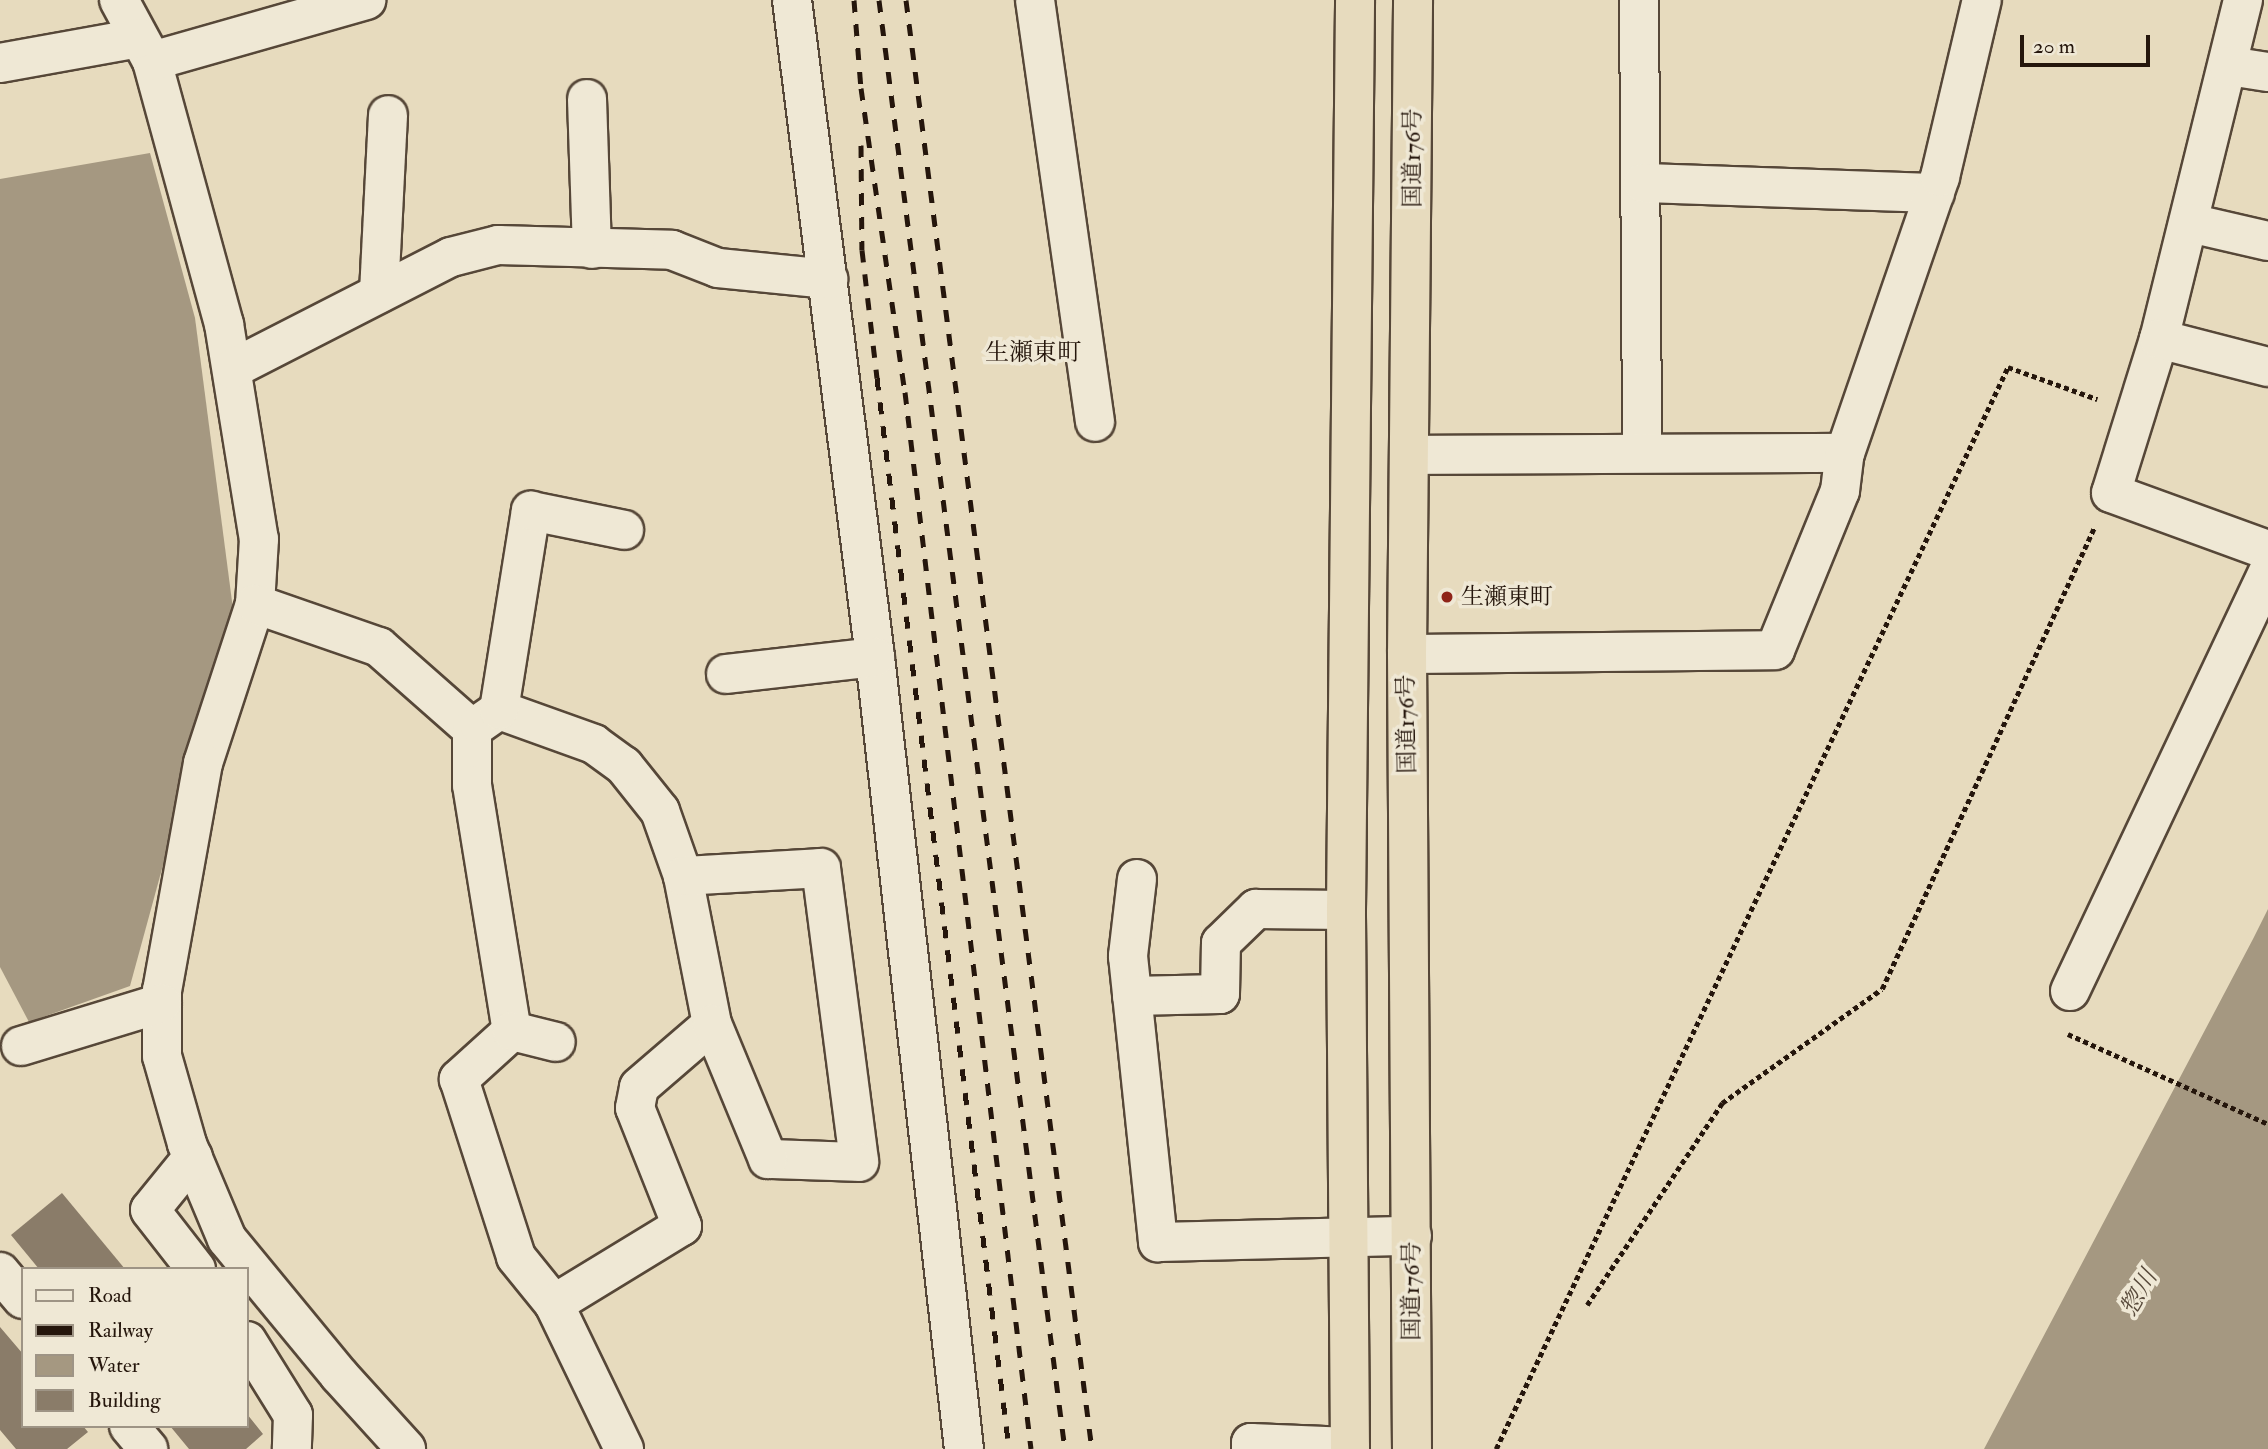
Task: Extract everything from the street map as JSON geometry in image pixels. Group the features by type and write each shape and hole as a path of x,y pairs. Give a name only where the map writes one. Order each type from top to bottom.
{"highway":[{"path":"1350,1448 1346,910 1355,0"},
{"name":"国道176号","path":"1412,1449 1407,654 1412,455 1413,0"}],"street":[{"path":"119,0 146,50 225,324 259,539 255,604 203,763 162,1003 162,1056 193,1157 227,1239 339,1376 406,1449"},
{"path":"0,63 146,50 366,0"},
{"path":"792,0 875,657 964,1449"},
{"path":"1035,0 1095,422"},
{"path":"1639,0 1643,183 1642,450"},
{"path":"1407,654 1774,650 1840,491 1845,453 1936,193 1982,0"},
{"path":"2243,0 2229,66 2159,339 2111,492 2268,550"},
{"path":"2229,66 2268,72"},
{"path":"587,99 592,248"},
{"path":"379,293 388,115"},
{"path":"1643,183 1936,193"},
{"path":"2190,222 2268,242"},
{"path":"232,369 451,257 498,245 672,250 718,268 828,279"},
{"path":"2159,339 2268,368"},
{"path":"1412,455 1642,450 1845,453"},
{"path":"512,1031 472,785 531,511 624,530"},
{"path":"2070,991 2268,572"},
{"path":"255,604 379,647 486,719 594,744 624,766 660,811 683,876 712,1024 768,1158 859,1161 821,867 683,876"},
{"path":"726,674 875,657"},
{"path":"1137,879 1128,956 1158,1242 1349,1241 1412,1236"},
{"path":"1132,996 1220,994 1220,943 1256,909 1346,910"},
{"path":"7,1044 162,1003"},
{"path":"554,1304 682,1226 635,1108 639,1087 712,1024"},
{"path":"512,1031 556,1042"},
{"path":"512,1031 459,1079 516,1257 554,1304 624,1449"},
{"path":"193,1157 150,1210 194,1267"},
{"path":"0,1272 21,1297"},
{"path":"248,1343 293,1415 292,1449"},
{"path":"1251,1449 1251,1443 1350,1448"}],"path":[{"path":"1496,1449 2007,368 2137,413"},
{"path":"1587,1305 1722,1103 1882,989 2111,492"},
{"path":"2066,1033 2268,1124"}],"water":[{"path":"150,153 195,318 233,609 130,986 29,1022 0,967 0,179"},
{"name":"惣川","path":"2268,909 2268,1449 1984,1449 2253,939"}],"building":[{"path":"62,1193 123,1267 37,1267 11,1235"},
{"path":"0,1327 21,1352 21,1428 85,1428 88,1432 67,1449 16,1449 0,1430"},
{"path":"248,1415 263,1434 246,1449 189,1449 172,1428 248,1428"}],"railway":[{"path":"854,0 861,88 905,392 1031,1449"},
{"path":"879,0 1065,1449"},
{"path":"906,0 1092,1449"},
{"path":"861,145 862,250 1009,1449"}],"place":[{"name":"生瀬東町","path":"1447,597"}],"district":[{"name":"生瀬東町","path":"1033,353"}]}
